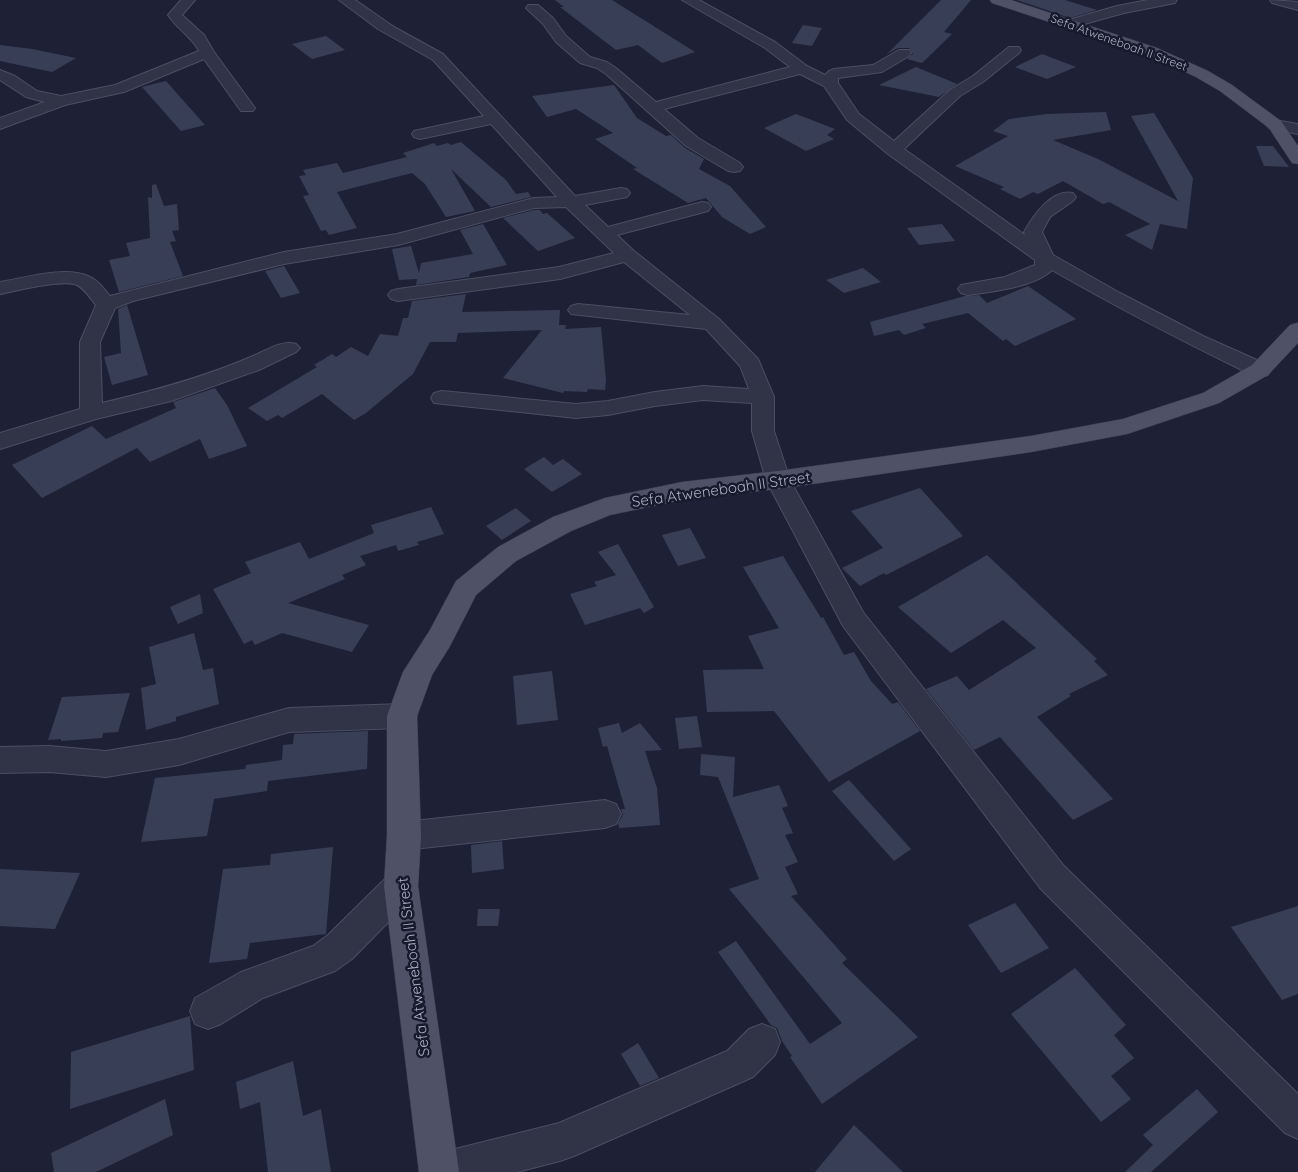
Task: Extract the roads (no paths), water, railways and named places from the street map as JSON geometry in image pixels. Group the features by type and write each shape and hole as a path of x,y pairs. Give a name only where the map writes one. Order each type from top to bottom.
{"main road":[{"name":"Sefa Atweneboah II Street","path":"997,0 1152,52 1195,70 1226,88 1275,125 1294,148"},
{"name":"Sefa Atweneboah II Street","path":"439,1172 401,886 404,836 402,716 418,672 440,638 466,588 507,554 562,524 605,507 682,491 778,480 1022,445 1127,426 1210,398 1260,370 1298,330"}],"street":[{"path":"188,0 176,15 179,22 199,38 207,53 248,108"},
{"path":"346,0 387,29 438,56 571,202 627,254 712,323 750,364 763,396 763,431 778,480 853,618 1052,877 1298,1120"},
{"path":"689,0 770,45 802,69 830,83 853,117 894,150 1045,258 1112,297 1260,370"},
{"path":"1070,24 1122,9 1170,0"},
{"path":"1277,0 1298,6"},
{"path":"533,8 548,21 561,39 585,60 611,70 692,142 734,166"},
{"path":"894,150 955,93 978,79 1014,50"},
{"path":"0,124 61,101 119,89 207,53"},
{"path":"830,83 831,77 834,74 877,69 904,53"},
{"path":"654,108 802,69"},
{"path":"0,75 10,79 32,94 61,101"},
{"path":"420,134 494,119"},
{"path":"1275,125 1298,129"},
{"path":"91,413 90,342 106,304 126,297 284,258 398,239 534,203 571,202 621,193"},
{"path":"968,289 993,286 1033,275 1044,268 1045,258 1032,232 1043,214 1067,197"},
{"path":"605,233 702,207"},
{"path":"398,295 560,273 627,254"},
{"path":"0,288 57,278 75,278 84,280 106,304"},
{"path":"578,310 712,323"},
{"path":"0,441 91,413 162,396 251,365 289,348"},
{"path":"442,398 576,411 608,408 655,399 703,393 763,396"},
{"path":"0,760 49,759 106,764 179,752 288,720 402,716"},
{"path":"404,836 605,814"},
{"path":"208,1011 253,984 323,959 340,948 401,886"},
{"path":"439,1172 560,1142 740,1064 762,1042"}]}
